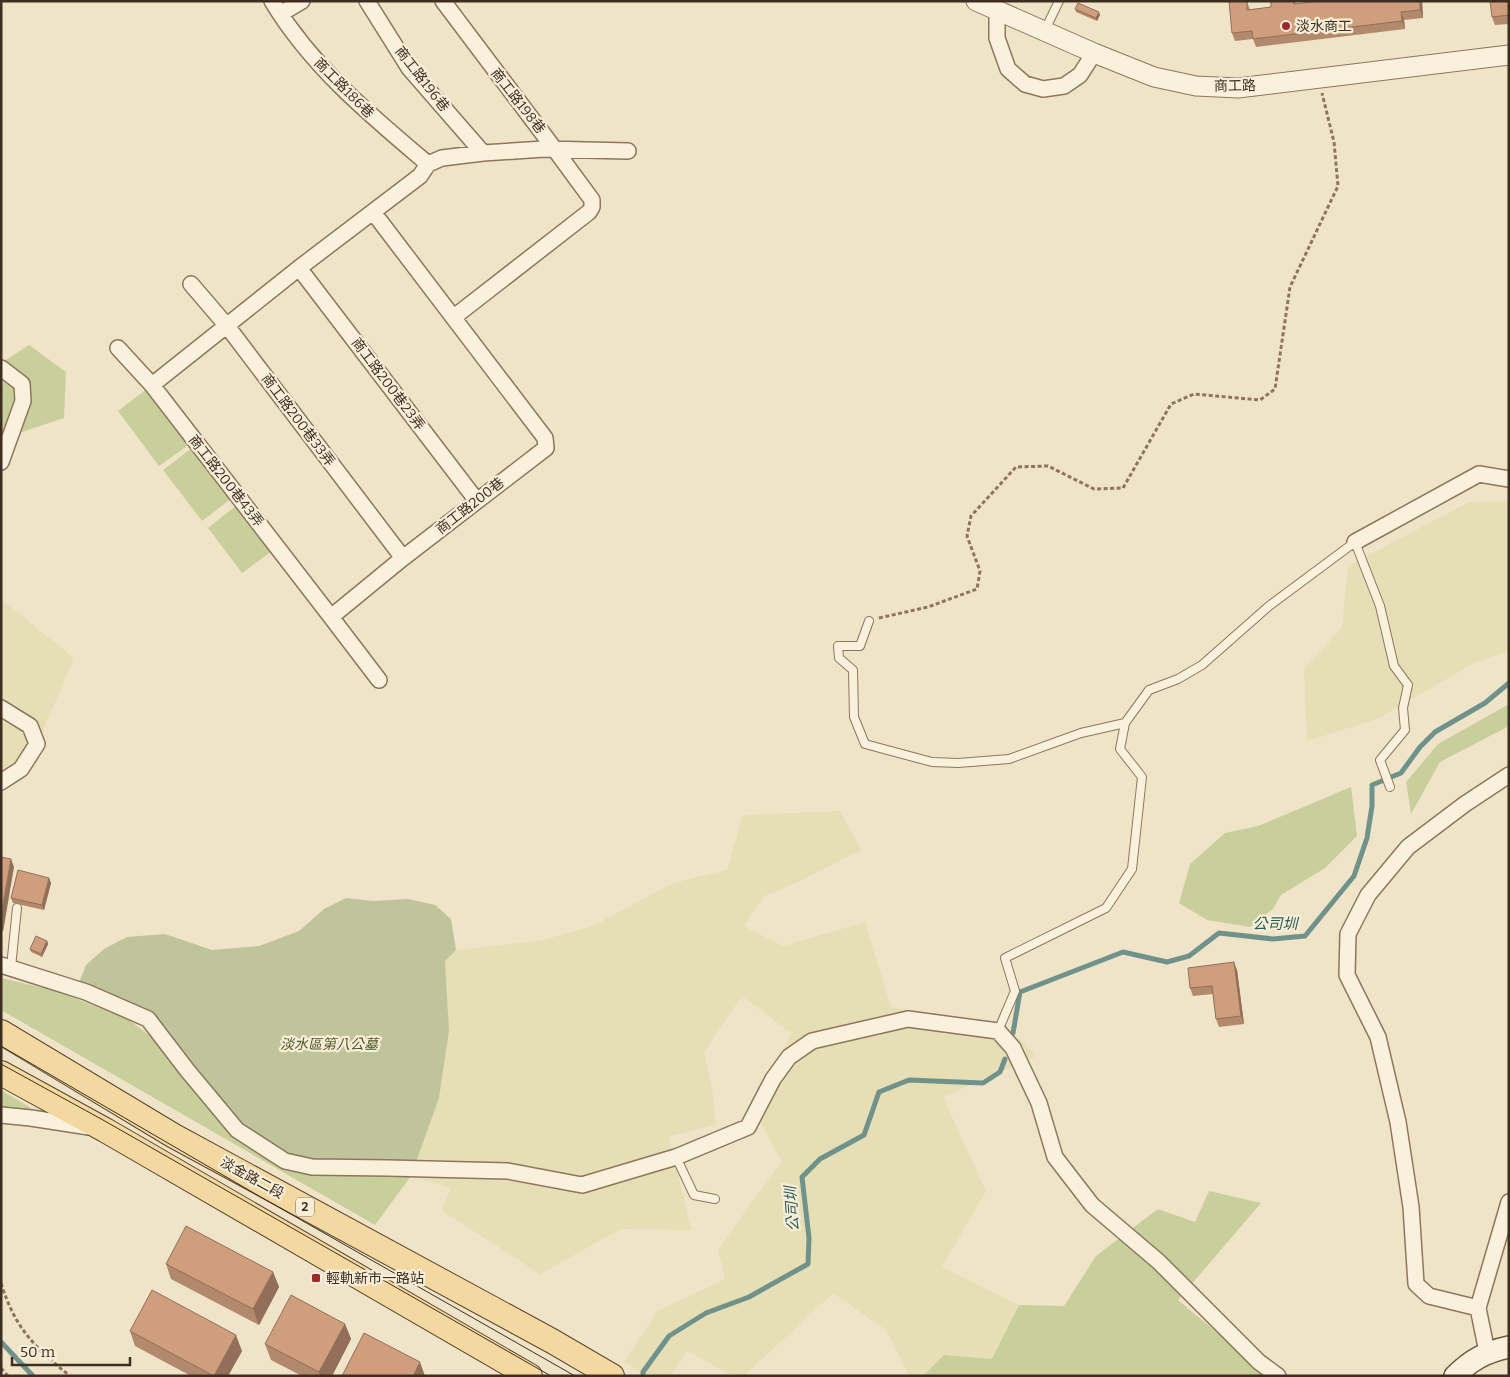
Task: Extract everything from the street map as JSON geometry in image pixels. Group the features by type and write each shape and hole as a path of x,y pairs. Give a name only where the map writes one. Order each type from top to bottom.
{"main road":[{"name":"淡金路二段","path":"1,1032 174,1136 552,1341 612,1376"},
{"path":"1,1073 104,1130 530,1376"},
{"path":"1455,1376 1465,1366 1487,1352 1509,1347"}],"street":[{"path":"276,8 302,1"},
{"name":"商工路196巷","path":"367,1 409,68 483,153"},
{"name":"商工路198巷","path":"443,1 592,200 592,207 589,212 454,317"},
{"name":"商工路","path":"976,1 1094,54 1154,78 1196,86 1238,88 1509,55"},
{"name":"商工路186巷","path":"276,8 317,64 365,111 428,164"},
{"path":"997,11 998,38 1008,68 1025,84 1043,89 1064,86 1080,75 1094,54"},
{"path":"152,385 299,268 420,176 428,164 442,158 483,153 544,150 628,152"},
{"name":"商工路200巷","path":"331,617 403,558 546,448 547,441 373,212"},
{"name":"商工路200巷23弄","path":"299,268 477,501"},
{"name":"商工路200巷33弄","path":"191,284 227,326 403,558"},
{"name":"商工路200巷43弄","path":"118,348 152,385 331,617"},
{"path":"1,368 22,384 23,401 1,462"},
{"path":"1355,542 1479,474 1509,479"},
{"path":"331,617 379,680"},
{"path":"1,708 30,726 37,744 21,769 1,782"},
{"path":"1478,1308 1429,1296 1416,1284 1411,1206 1398,1122 1378,1037 1347,975 1348,934 1368,895 1408,847 1465,804 1509,776"},
{"path":"6,966 86,992 148,1018 187,1070 237,1130 285,1161 312,1167 508,1171 582,1185 676,1157 748,1127 773,1079 789,1057 812,1041 908,1019 998,1031 1012,1048 1039,1103 1055,1157 1092,1205 1159,1262 1259,1362 1278,1376"},
{"path":"1,1115 104,1130"},
{"path":"1487,1352 1478,1308 1503,1239 1509,1202"}],"lane":[{"path":"1044,32 1059,1"},
{"path":"998,1031 1015,991 1005,958 1106,908 1132,869 1142,777 1120,749 1125,723 1149,690 1178,679 1202,665 1270,606 1355,542 1380,606 1394,666 1408,685 1403,708 1405,730 1380,760 1390,787"},
{"path":"869,621 860,646 838,646 839,658 853,670 854,717 864,744 932,762 958,763 1009,759 1081,733 1125,723"},
{"path":"6,966 17,908"},
{"path":"676,1157 694,1195 715,1199"}],"path":[{"path":"869,621 928,607 977,589 980,571 967,536 971,516 1016,468 1048,466 1094,490 1123,488 1171,404 1194,394 1260,400 1275,389 1290,287 1338,186 1334,142 1319,79"},
{"path":"1,1283 17,1323 42,1352 70,1376"},
{"path":"1,1368 8,1376"}],"shaded area":[{"path":"1509,501 1509,651 1474,663 1377,719 1307,741 1304,669 1342,628 1348,566 1469,502"},
{"path":"1,599 74,658 22,780 1,790"},
{"path":"840,811 861,850 798,882 764,896 744,926 783,946 865,922 891,1007 1011,1030 1036,1056 943,1097 986,1191 942,1267 1019,1305 992,1359 944,1355 923,1376 909,1376 886,1330 833,1293 744,1376 732,1376 688,1351 670,1376 647,1376 624,1362 658,1311 725,1279 718,1250 782,1162 755,1112 791,1033 742,996 704,1052 712,1088 716,1124 669,1137 691,1230 621,1229 540,1274 441,1210 451,1188 411,1176 439,1098 449,1031 445,961 456,950 539,941 593,926 673,883 727,870 743,815"}],"green space":[{"path":"29,345 66,372 64,418 1,439 1,363"},
{"path":"148,388 190,444 159,466 118,411"},
{"path":"193,447 232,498 202,521 163,470"},
{"path":"237,505 272,551 242,573 208,528"},
{"path":"1509,704 1509,726 1440,762 1411,814 1406,782 1438,744"},
{"path":"1351,787 1357,836 1325,868 1281,895 1273,909 1250,927 1207,920 1179,903 1190,864 1225,833 1258,826"},
{"name":"淡水區第八公墓","path":"346,898 373,901 408,899 435,905 451,919 456,950 445,961 449,1031 439,1098 411,1176 313,1163 287,1156 241,1126 151,1014 79,983 86,965 104,949 127,937 165,934 212,950 259,946 299,931 324,909"},
{"path":"1,978 57,991 128,1019 313,1174 411,1176 375,1225 1,1010"},
{"path":"1,1090 36,1111 1,1107"},
{"path":"1209,1191 1261,1203 1178,1300 1269,1376 923,1376 944,1355 992,1359 1019,1305 1064,1306 1096,1256 1158,1209 1195,1222"}],"building":[{"path":"1247,1 1247,10 1271,7 1271,1 1293,1 1294,4 1320,1 1420,1 1420,10 1401,12 1402,21 1253,39 1252,31 1232,33 1229,2"},
{"path":"1490,1 1509,1 1509,15 1492,17"},
{"path":"1078,3 1099,12 1096,18 1075,9"},
{"path":"1,857 11,859 1,916"},
{"path":"18,870 49,878 42,905 11,898"},
{"path":"36,936 47,941 41,954 30,949"},
{"path":"1234,962 1241,1016 1216,1019 1212,986 1190,988 1188,968"},
{"path":"186,1226 273,1272 253,1309 166,1264"},
{"path":"152,1290 236,1335 214,1376 130,1331"},
{"path":"291,1295 345,1324 319,1372 265,1344"},
{"path":"364,1333 420,1362 413,1376 342,1376"}],"waterway":[{"name":"公司圳","path":"1013,1033 1020,992 1123,952 1167,962 1189,956 1219,933 1273,939 1305,936 1354,876 1367,838 1372,806 1372,785 1401,773 1420,747 1435,732 1485,703 1509,683"},
{"name":"公司圳","path":"643,1376 643,1372 669,1336 706,1313 749,1297 808,1264 809,1238 802,1177 820,1159 864,1135 879,1092 909,1080 983,1083 1000,1072 1005,1059"},
{"name":"公司圳","path":"1,1342 33,1376"}],"tram line":[{"path":"1,1046 575,1376"},
{"path":"1,1064 103,1120 551,1376"}],"place":[{"name":"淡水商工","path":"1286,26"},
{"name":"輕軌新市一路站","path":"316,1278"}]}
